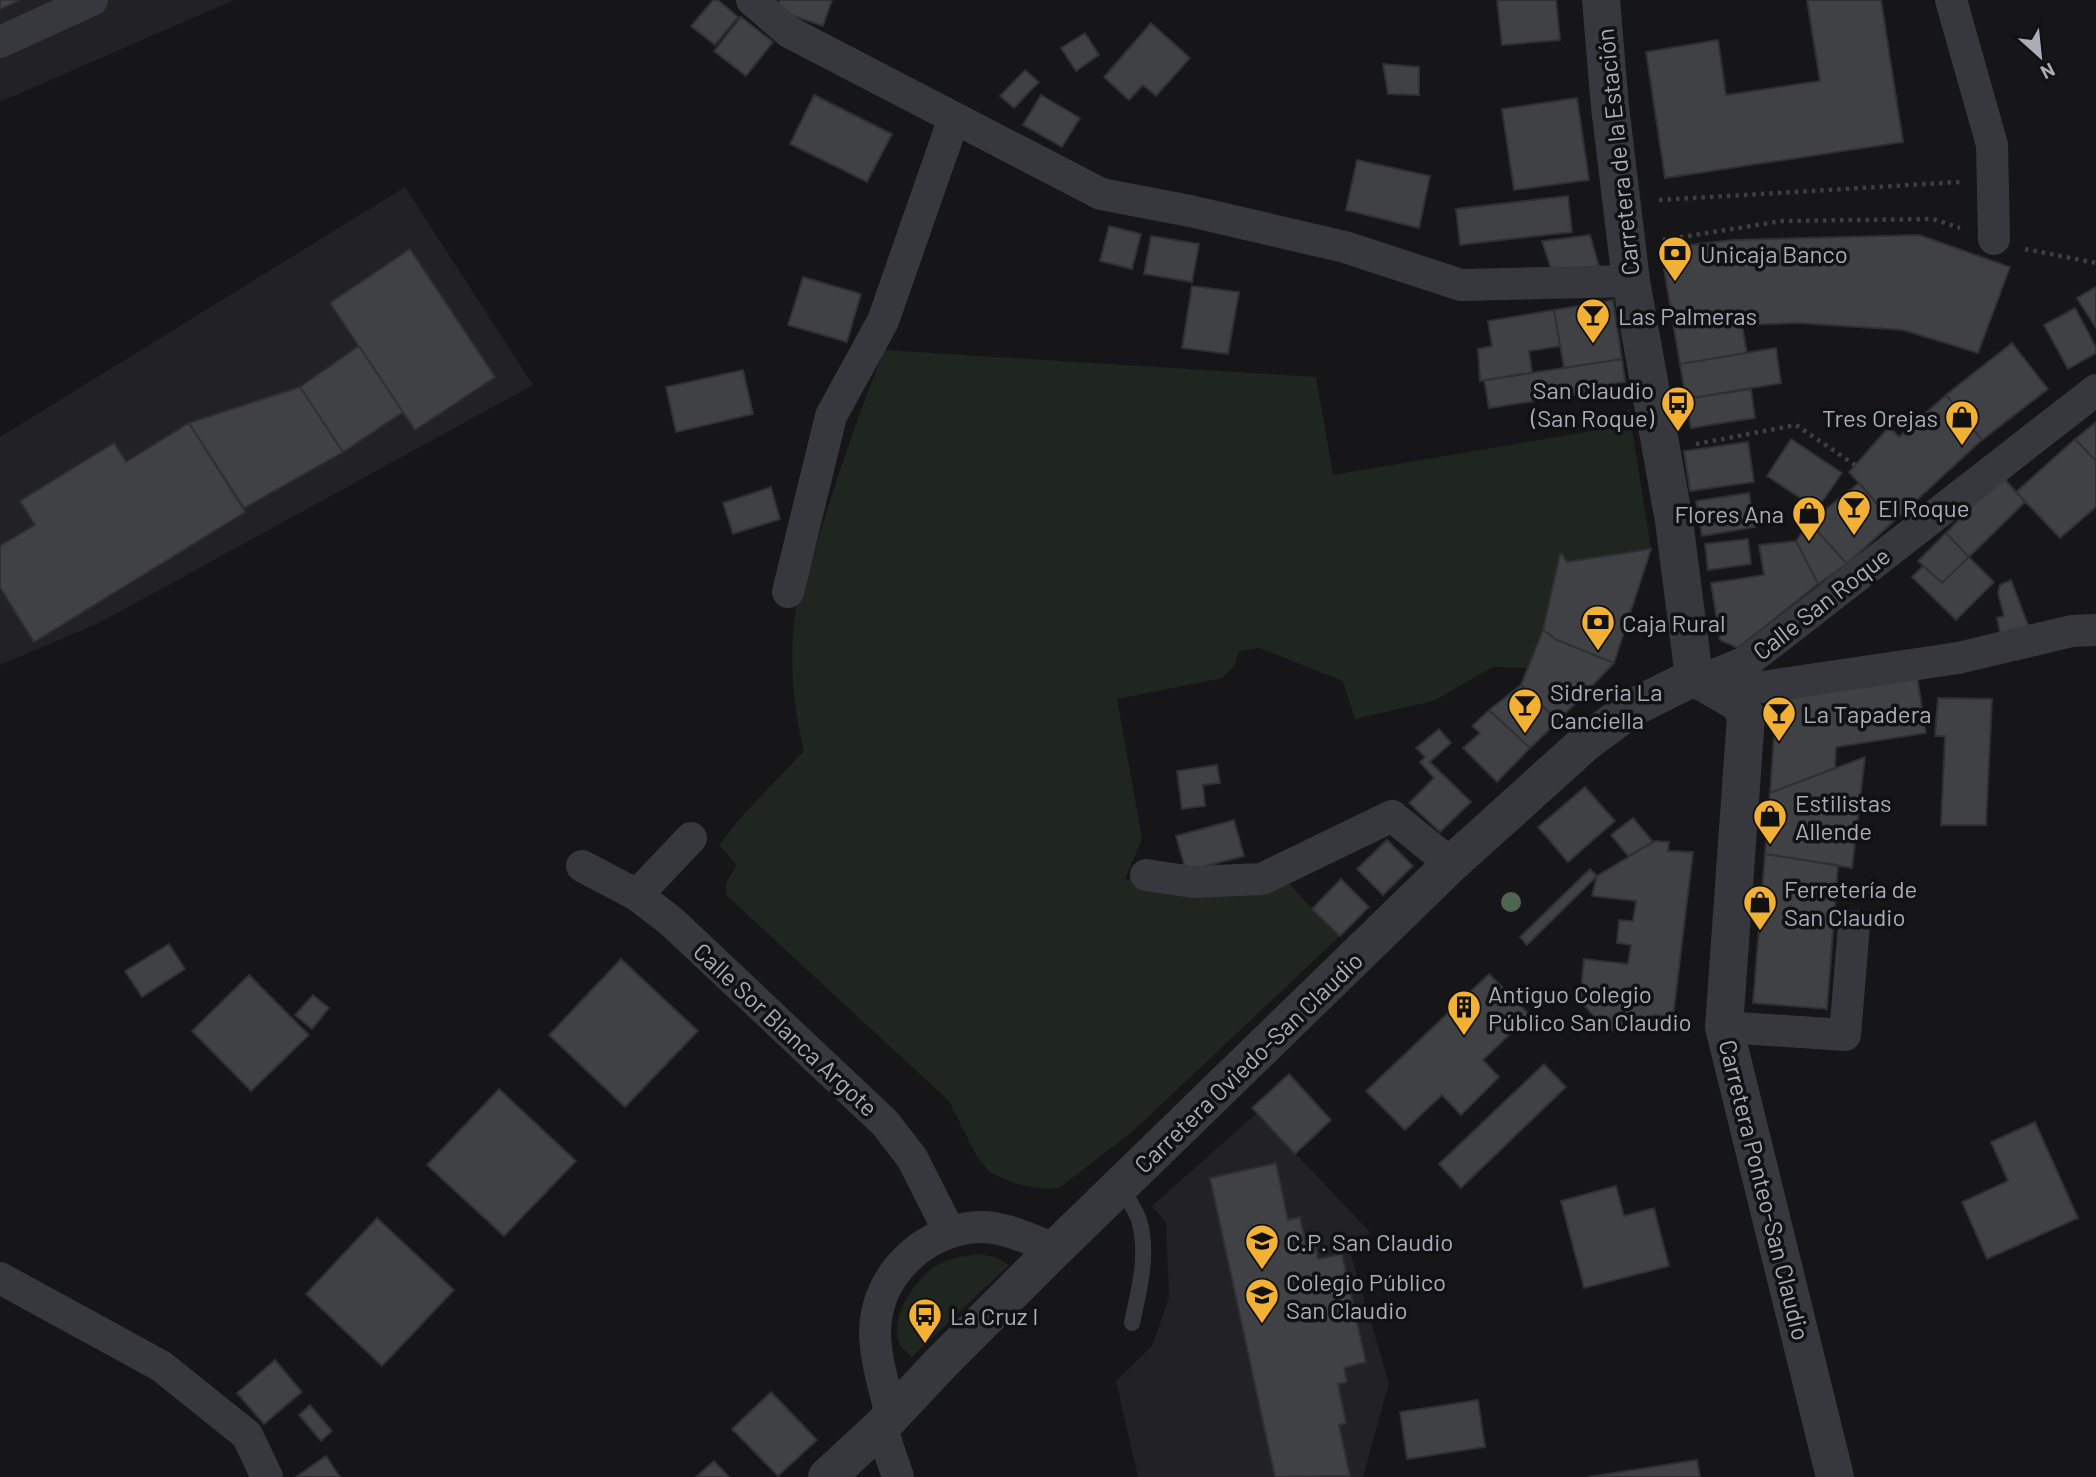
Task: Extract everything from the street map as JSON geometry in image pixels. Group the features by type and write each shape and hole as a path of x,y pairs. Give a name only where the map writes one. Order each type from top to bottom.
{"street":[{"path":"0,43 92,0"},
{"path":"752,0 789,32 1101,194 1190,211 1345,247 1461,285 1630,264"},
{"name":"Carretera de la Estación","path":"1601,0 1610,107 1630,264 1701,677"},
{"path":"1951,0 1992,145 1994,239"},
{"path":"788,592 831,416 883,321 954,118"},
{"name":"Calle San Roque","path":"1701,677 1748,661 2096,390"},
{"path":"1701,677 1763,687 1958,658 2072,631 2096,630"},
{"name":"Carretera Oviedo-San Claudio","path":"827,1477 886,1421 1055,1249 1451,864 1585,743 1632,708 1701,677"},
{"name":"Carretera Ponteo-San Claudio","path":"1701,677 1739,703 1746,716 1724,1027 1835,1477"},
{"path":"1146,875 1194,882 1262,879 1392,816 1451,864"},
{"path":"637,895 691,838"},
{"name":"Calle Sor Blanca Argote","path":"582,866 637,895 682,931 885,1122 912,1158 949,1231"},
{"path":"1724,1027 1845,1035 1854,926"},
{"path":"898,1477 886,1421 875,1331 880,1297 900,1264 923,1245 949,1231 980,1227 1006,1231 1055,1249"},
{"path":"0,1278 161,1366 247,1435 267,1477"}],"lane":[{"path":"1120,1186 1139,1219 1144,1255 1132,1323"}],"path":[{"path":"1623,202 1993,180"},
{"path":"1630,264 1782,220 1933,219 2037,253 2096,263"},
{"path":"1661,450 1796,425 1855,465"}],"shaded area":[{"path":"0,0 234,0 0,102"},
{"path":"405,187 533,385 99,623 0,665 0,437"},
{"path":"884,350 1316,377 1333,475 1615,427 1629,409 1651,549 1567,562 1560,554 1543,630 1528,668 1493,667 1433,701 1355,719 1343,681 1259,648 1239,651 1234,666 1222,678 1117,699 1142,839 1125,879 1168,887 1286,880 1340,936 1131,1133 1059,1188 1046,1189 1016,1184 989,1172 976,1155 949,1101 726,895 726,883 737,865 719,845 742,816 804,751 793,680 792,644 796,608 846,453"},
{"name":"C.P. San Claudio","path":"1257,1113 1371,1233 1348,1245 1389,1383 1363,1477 1138,1477 1116,1381 1152,1346 1169,1298 1166,1223 1152,1206"},
{"path":"979,1254 995,1257 1009,1265 912,1357 900,1345 897,1330 902,1307 915,1285 941,1263"}],"building":[{"path":"0,0 20,0 0,9"},
{"path":"713,0 718,0 738,17 715,45 691,26"},
{"path":"780,0 832,0 823,26 776,10"},
{"path":"1497,0 1556,0 1560,40 1502,45"},
{"path":"1807,0 1881,0 1903,142 1665,178 1646,52 1718,40 1726,95 1820,81"},
{"path":"741,17 773,42 746,76 714,51"},
{"path":"1151,23 1190,58 1156,96 1143,85 1129,100 1104,77"},
{"path":"1085,33 1099,55 1076,71 1061,48"},
{"path":"1383,64 1419,67 1419,95 1388,94"},
{"path":"1025,70 1039,82 1014,108 1000,96"},
{"path":"814,95 892,134 867,182 790,144"},
{"path":"1041,95 1080,118 1062,147 1023,125"},
{"path":"1577,98 1589,180 1514,190 1502,109"},
{"path":"1357,160 1430,176 1419,228 1346,210"},
{"path":"1568,196 1572,232 1460,245 1456,209"},
{"path":"1109,226 1141,234 1132,269 1100,261"},
{"path":"1590,235 1599,266 1552,272 1542,241"},
{"path":"1919,235 2010,267 1978,353 1903,330 1798,323 1742,325 1747,353 1680,364 1664,269 1682,246 1733,240"},
{"path":"1151,236 1199,244 1192,282 1144,274"},
{"path":"410,249 495,377 415,430 330,303"},
{"path":"803,277 861,294 847,342 788,325"},
{"path":"1192,286 1239,292 1228,354 1182,348"},
{"path":"2096,287 2096,328 2077,298"},
{"path":"1613,300 1622,359 1564,368 1554,310"},
{"path":"2075,308 2096,347 2096,353 2068,369 2044,325"},
{"path":"1554,310 1560,346 1529,351 1532,373 1480,381 1478,349 1492,346 1488,321"},
{"path":"2012,343 2048,389 1982,440 1946,395"},
{"path":"359,346 403,412 343,452 300,387"},
{"path":"1776,348 1781,383 1686,399 1680,364"},
{"path":"1622,359 1625,382 1606,385 1607,390 1489,408 1484,380"},
{"path":"743,370 753,414 676,432 666,387"},
{"path":"300,387 343,452 244,508 189,423"},
{"path":"1751,389 1755,418 1691,428 1686,399"},
{"path":"1946,395 1982,440 1893,522 1849,472 1889,427 1899,437"},
{"path":"2096,422 2096,461 2075,439"},
{"path":"189,423 245,512 34,642 0,587 0,546 35,525 20,501 114,443 126,462"},
{"path":"1791,439 1842,473 1817,509 1767,476"},
{"path":"2075,439 2096,461 2096,507 2060,538 2016,492"},
{"path":"1748,442 1754,482 1690,491 1684,451"},
{"path":"2002,476 2025,502 1969,557 1946,533"},
{"path":"1859,483 1893,522 1847,564 1809,522"},
{"path":"771,487 780,519 733,534 723,503"},
{"path":"1749,493 1755,527 1702,536 1696,501"},
{"path":"1809,522 1847,564 1818,584 1796,541"},
{"path":"1946,533 1969,557 1942,583 1918,561"},
{"path":"1748,539 1751,564 1708,570 1705,544"},
{"path":"1796,541 1818,584 1738,648 1720,640 1711,583 1764,575 1759,545"},
{"path":"1651,549 1614,663 1557,640 1543,630 1560,554 1567,562"},
{"path":"1969,557 1994,582 1956,620 1912,577 1923,566 1942,583"},
{"path":"2011,580 2030,630 2001,637 1997,618 2004,616 1998,593 2000,585"},
{"path":"1543,630 1557,640 1614,663 1558,721 1521,685"},
{"path":"1916,670 1926,733 1836,747 1835,768 1770,793 1776,707 1791,690"},
{"path":"1521,685 1558,721 1530,748 1489,710"},
{"path":"1938,698 1992,699 1986,825 1941,825 1945,736 1935,736"},
{"path":"1489,710 1530,748 1497,782 1463,748 1480,733 1472,726"},
{"path":"1439,729 1451,743 1430,762 1471,802 1440,832 1409,803 1434,778 1420,762 1425,757 1416,748"},
{"path":"1865,757 1852,868 1765,854 1770,793"},
{"path":"1217,765 1220,783 1203,785 1205,806 1182,809 1177,771"},
{"path":"1585,787 1615,821 1568,862 1538,827"},
{"path":"1633,818 1653,842 1628,856 1611,835"},
{"path":"1234,820 1244,856 1186,871 1176,836"},
{"path":"1387,840 1413,866 1383,895 1357,869"},
{"path":"1655,841 1669,842 1668,851 1693,852 1673,1017 1653,1015 1652,1021 1624,1017 1621,1031 1606,1029 1580,1001 1584,959 1628,964 1631,945 1617,943 1619,920 1633,921 1636,901 1592,896 1597,876"},
{"path":"1765,854 1838,865 1827,1009 1753,1003"},
{"path":"1590,869 1597,876 1527,945 1520,937"},
{"path":"1341,879 1369,907 1340,936 1312,909"},
{"path":"169,944 185,969 142,997 125,971"},
{"path":"621,959 698,1031 625,1107 549,1035"},
{"name":"Antiguo Colegio Público San Claudio","path":"1489,974 1530,1015 1483,1060 1499,1077 1461,1115 1442,1095 1405,1130 1366,1091"},
{"path":"249,975 309,1035 251,1091 192,1031"},
{"path":"313,995 329,1008 312,1029 295,1015"},
{"path":"1544,1064 1566,1087 1461,1188 1439,1164"},
{"path":"1289,1074 1331,1120 1295,1154 1252,1108"},
{"path":"499,1089 576,1161 504,1236 427,1165"},
{"path":"2035,1122 2078,1218 1987,1259 1962,1202 2008,1181 1991,1142"},
{"path":"1276,1163 1288,1220 1300,1217 1306,1245 1315,1244 1318,1259 1342,1254 1366,1362 1344,1368 1347,1382 1338,1384 1346,1423 1339,1425 1350,1476 1275,1477 1210,1178"},
{"path":"1616,1186 1624,1216 1654,1208 1669,1266 1584,1288 1561,1201"},
{"path":"377,1218 454,1290 382,1366 306,1294"},
{"path":"275,1360 302,1392 264,1424 237,1393"},
{"path":"771,1392 817,1440 778,1476 732,1429"},
{"path":"1478,1400 1485,1447 1407,1459 1400,1412"},
{"path":"310,1405 332,1431 321,1441 299,1415"},
{"path":"326,1456 340,1477 296,1477"},
{"path":"1697,1460 1700,1477 1588,1477"},
{"path":"714,1461 729,1477 696,1477"}],"place":[{"name":"Unicaja Banco","path":"1675,283"},
{"name":"Las Palmeras","path":"1593,345"},
{"name":"San Claudio (San Roque)","path":"1678,433"},
{"name":"Tres Orejas","path":"1962,447"},
{"name":"El Roque","path":"1854,537"},
{"name":"Flores Ana","path":"1809,543"},
{"name":"Caja Rural","path":"1598,652"},
{"name":"Sidreria La Canciella","path":"1525,735"},
{"name":"La Tapadera","path":"1779,743"},
{"name":"Estilistas Allende","path":"1770,846"},
{"name":"Ferretería de San Claudio","path":"1760,932"},
{"name":"Antiguo Colegio Público San Claudio","path":"1464,1037"},
{"name":"C.P. San Claudio","path":"1262,1271"},
{"name":"Colegio Público San Claudio","path":"1262,1325"},
{"name":"La Cruz I","path":"925,1345"}]}
